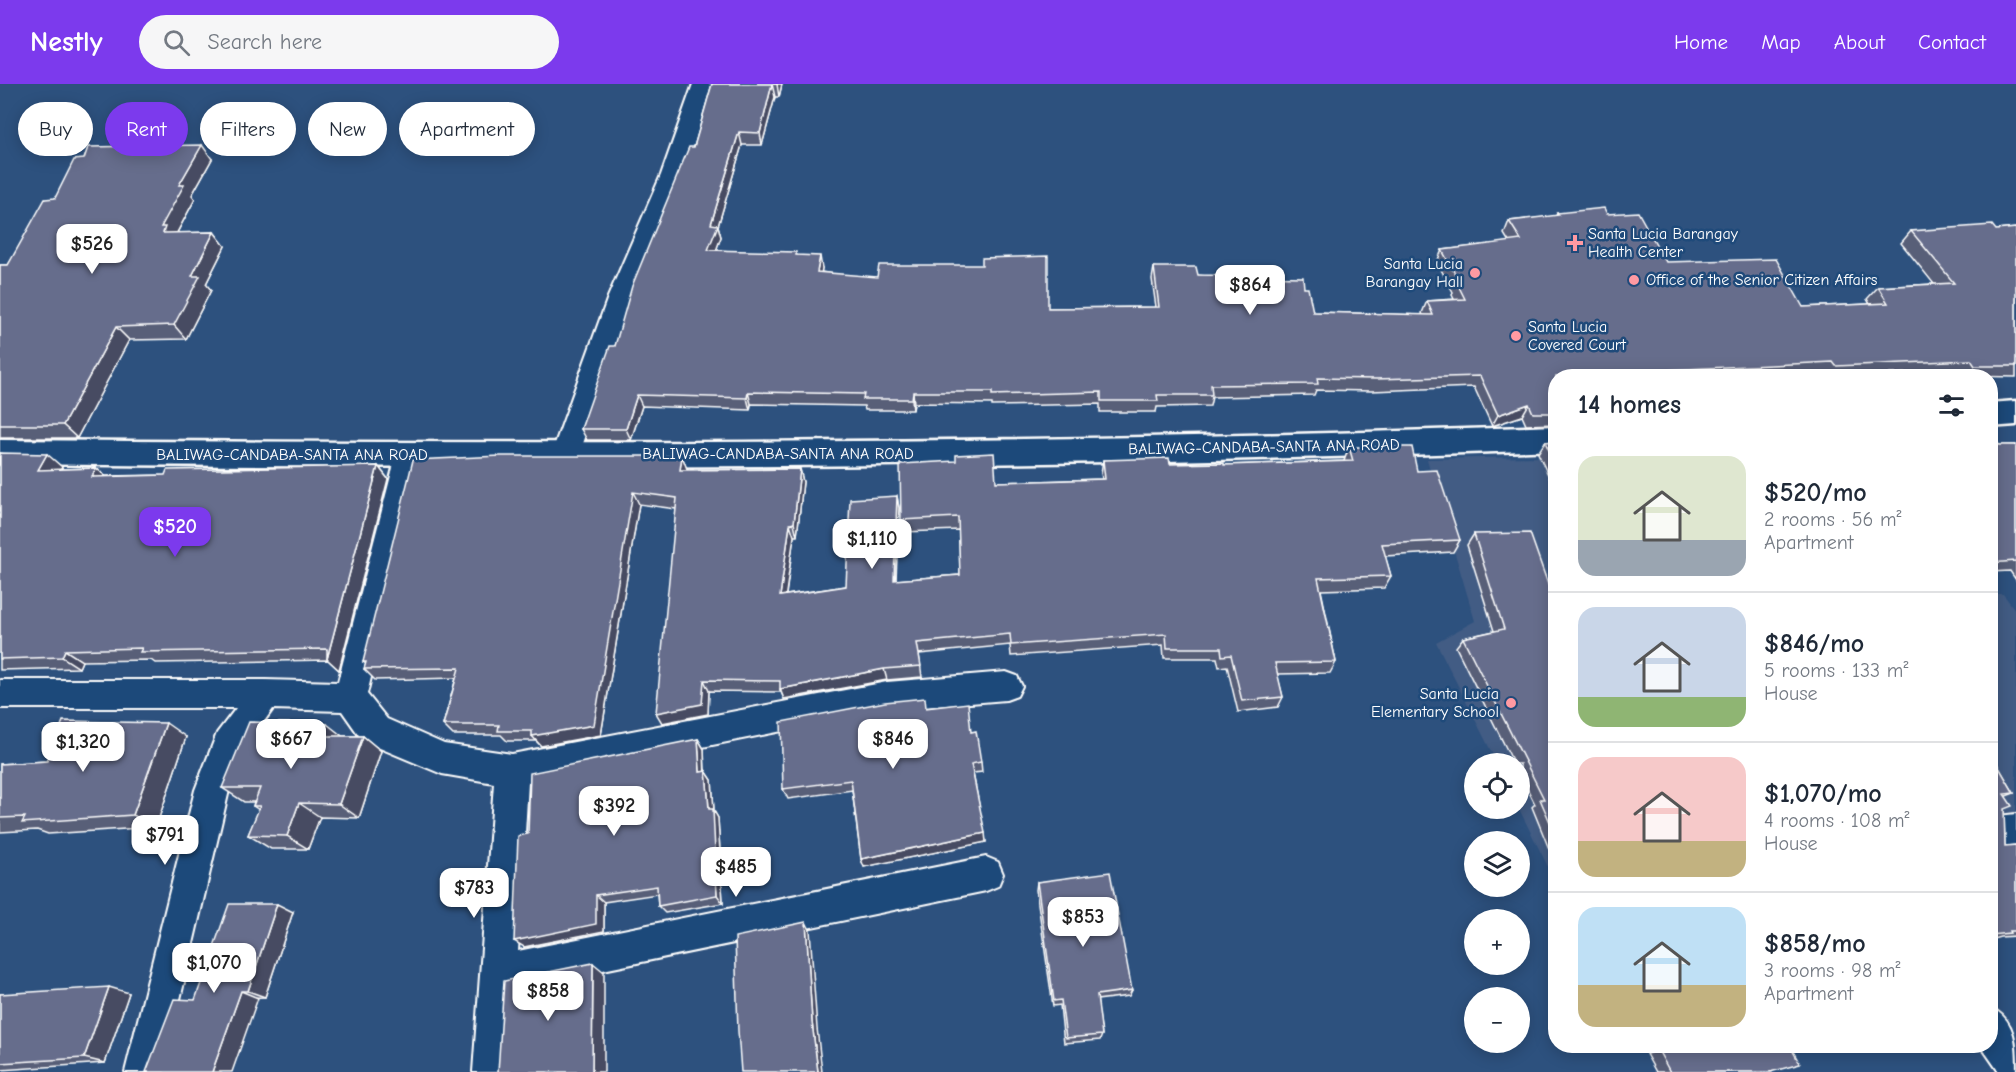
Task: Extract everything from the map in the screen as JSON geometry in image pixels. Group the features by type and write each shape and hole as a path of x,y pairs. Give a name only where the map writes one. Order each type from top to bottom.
{"main road":[{"path":"1998,414 2016,413"},
{"name":"BALIWAG-CANDABA-SANTA ANA ROAD","path":"0,452 410,456 1048,452 1548,438"}],"street":[{"path":"565,455 621,297 673,175 704,84"},
{"path":"350,697 410,456"},
{"path":"350,697 375,730 442,759 512,770 887,696 1006,686"},
{"path":"0,694 265,694 350,697"},
{"path":"144,1072 212,790 229,744 265,694"},
{"path":"492,1072 512,770"},
{"path":"1998,833 2016,831"},
{"path":"497,974 986,874"},
{"path":"1998,1038 2016,1064"}],"shaded area":[{"name":"Santa Lucia Elementary School","path":"1540,457 1548,476 1548,867 1524,819 1530,819 1530,753 1492,753 1436,642 1475,621 1427,459"},
{"path":"1998,594 2003,594 2016,611 2016,816 1998,818"}],"building":[{"path":"712,84 772,84 760,133 739,132 711,224 718,225 708,250 796,252 796,255 820,256 817,272 877,277 879,265 982,265 982,258 1048,256 1048,308 1159,307 1154,267 1196,267 1198,275 1303,277 1304,288 1308,288 1313,312 1433,315 1427,301 1465,299 1457,283 1460,283 1442,250 1521,240 1509,221 1604,208 1607,214 1638,212 1666,262 1776,259 1803,307 1888,303 1878,287 1954,283 1911,231 1992,225 1996,230 2016,228 2016,366 1975,366 1971,360 1836,366 1833,362 1685,369 1548,369 1548,413 1533,413 1529,404 1498,415 1480,376 1317,378 1318,384 1211,385 1212,395 1157,395 1158,401 1101,401 1101,392 992,395 992,392 913,392 912,399 863,399 864,394 748,392 747,398 637,395 626,429 581,429 610,346 615,346 632,286 689,147 694,147"},
{"path":"188,145 200,145 200,148 179,185 184,185 161,227 165,227 163,233 214,232 192,276 200,276 174,325 116,327 63,425 0,425 0,265 8,265 45,199 55,198 74,160 93,156 93,147 105,147 105,156 188,156"},
{"path":"1998,444 2016,445 2016,561 1998,562"},
{"path":"1349,447 1412,447 1417,471 1437,470 1460,540 1382,544 1391,576 1318,578 1336,662 1275,663 1283,697 1242,701 1231,655 1222,656 1221,648 1167,648 1166,634 1011,645 1010,634 917,643 921,666 884,669 780,689 780,681 704,680 702,704 656,713 677,498 633,492 594,725 532,736 532,731 498,731 499,725 443,725 459,668 364,669 366,662 363,662 413,460 501,456 682,456 680,470 800,469 794,523 790,524 780,596 846,586 850,499 897,496 894,580 960,575 958,517 901,520 900,464 956,461 956,455 994,453 996,482 1105,479 1103,460 1169,458 1170,464 1224,463 1224,465 1353,461"},
{"path":"0,453 47,454 38,470 96,468 92,477 165,475 167,470 378,466 327,659 327,649 140,652 142,648 65,650 62,657 0,659"},
{"path":"1530,533 1548,584 1548,818 1540,799 1544,799 1530,771 1530,753 1521,753 1463,638 1504,629 1474,534"},
{"path":"925,698 926,708 968,703 971,732 976,731 981,762 971,764 985,833 861,859 851,780 783,789 781,722 885,702"},
{"path":"63,721 166,723 133,815 22,823 25,817 0,818 0,764 47,761"},
{"path":"249,722 327,724 323,736 363,736 339,804 299,803 287,836 248,835 260,806 253,806 260,788 222,788"},
{"path":"698,739 700,772 706,771 709,809 713,809 717,895 658,906 657,886 596,895 596,924 514,941 518,836 528,834 530,773"},
{"path":"1998,766 2014,793 2004,794 2012,806 2004,809 2005,846 2016,845 2016,931 2009,931 2010,933 1998,934"},
{"path":"1110,872 1132,990 1097,995 1102,1035 1066,1038 1061,1000 1054,1001 1037,882"},
{"path":"229,904 277,904 248,991 241,991 212,1072 146,1072 174,999 195,1000"},
{"path":"806,922 812,1022 818,1072 741,1072 735,937"},
{"path":"593,963 592,1072 498,1072 504,981"},
{"path":"109,987 84,1058 0,1063 0,994"},
{"path":"1660,1053 1794,1053 1800,1064 1770,1072 1670,1072"}],"place":[{"name":"Santa Lucia Barangay Health Center","path":"1575,243"},
{"name":"Santa Lucia Barangay Hall","path":"1475,273"},
{"name":"Office of the Senior Citizen Affairs","path":"1634,280"},
{"name":"Santa Lucia Covered Court","path":"1516,336"},
{"name":"Santa Lucia Elementary School","path":"1511,703"}]}
